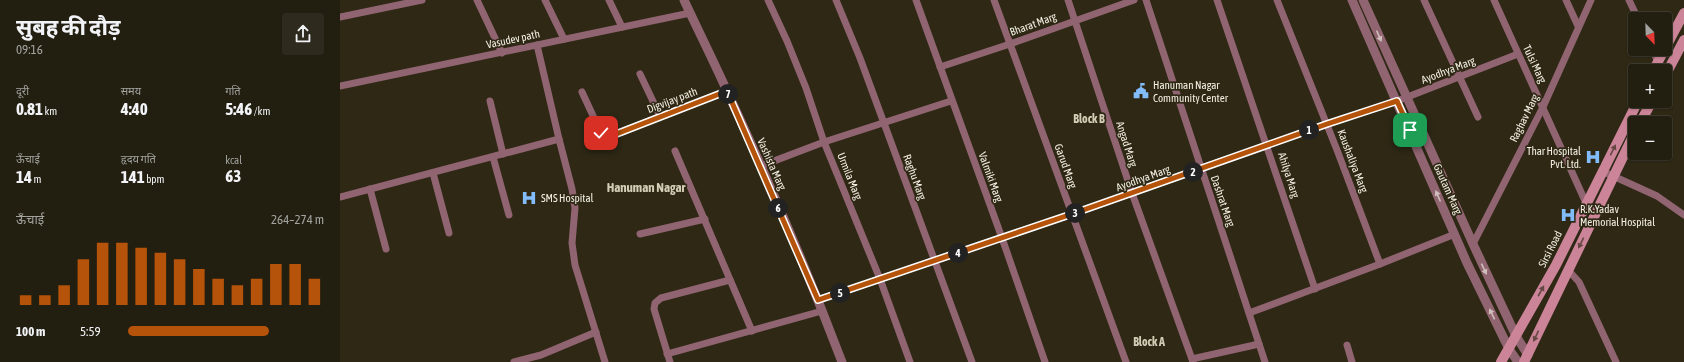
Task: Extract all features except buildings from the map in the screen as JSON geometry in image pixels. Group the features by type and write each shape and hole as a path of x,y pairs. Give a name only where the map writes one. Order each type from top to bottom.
{"main road":[{"path":"1658,64 1684,13"},
{"path":"1671,64 1684,40"},
{"name":"Sirsi Road","path":"1501,362 1556,265 1634,108"},
{"path":"1526,358 1628,146"}],"street":[{"path":"340,17 422,0"},
{"path":"477,0 502,53"},
{"path":"545,0 564,39"},
{"path":"609,0 622,27"},
{"name":"Vashista Marg","path":"684,0 727,91 760,166 818,300 842,362"},
{"name":"Urmila Marg","path":"768,0 806,88 824,142 880,278 910,362"},
{"name":"Raghu Marg","path":"836,0 860,58 972,362"},
{"name":"Valmiki Marg","path":"916,0 1045,362"},
{"name":"Garud Marg","path":"994,0 1126,362"},
{"name":"Angad Marg","path":"1068,0 1132,193 1192,360"},
{"name":"Bharat Marg","path":"940,67 1134,0"},
{"name":"Dashrat Marg","path":"1146,0 1200,169 1265,362"},
{"name":"Ahilya Marg","path":"1217,0 1315,289"},
{"name":"Kaushaliya Marg","path":"1277,0 1327,124 1380,264"},
{"name":"Gautam Marg","path":"1352,0 1467,263 1509,349 1518,362"},
{"name":"Gautam Marg","path":"1363,0 1406,98 1526,358"},
{"path":"1424,0 1478,117"},
{"name":"Tulsi Marg","path":"1494,0 1586,203"},
{"path":"1566,0 1578,26"},
{"name":"Raghav Marg","path":"1473,244 1543,107 1590,0"},
{"path":"1629,0 1635,12"},
{"name":"Vasudev path","path":"340,86 690,13"},
{"path":"537,45 558,139 572,189 575,208 572,243 575,266 606,362"},
{"name":"Ayodhya Marg","path":"818,300 1406,98 1518,54"},
{"path":"640,74 660,116"},
{"name":"Digvijay path","path":"582,92 601,133 605,136 611,136 727,91"},
{"path":"490,101 503,154"},
{"path":"760,166 824,142 951,101"},
{"path":"340,197 558,139"},
{"path":"675,151 752,330"},
{"path":"493,157 509,214"},
{"path":"1602,171 1657,196 1684,215"},
{"path":"433,173 449,233"},
{"path":"370,189 386,249"},
{"path":"640,234 705,219"},
{"path":"1249,313 1315,289 1455,234"},
{"path":"1568,270 1579,282 1616,362"},
{"path":"670,362 654,309 655,303 661,298 730,280"},
{"path":"667,354 822,311"},
{"path":"514,362 542,358 596,332"},
{"path":"1192,360 1259,344"},
{"path":"1347,345 1352,362"}],"place":[{"name":"Hanuman Nagar Community Center","path":"1141,91"},
{"name":"Thar Hospital Pvt. Ltd.","path":"1593,157"},
{"name":"SMS Hospital","path":"529,198"},
{"name":"R.K.Yadav Memorial Hospital","path":"1568,215"}],"district":[{"name":"Block B","path":"1089,119"},
{"name":"Hanuman Nagar","path":"646,187"},
{"name":"Block A","path":"1149,342"}],"route":[{"path":"601,133 605,136 611,136 727,91 818,300 1072,214 1327,124 1397,101 1410,130"}]}
